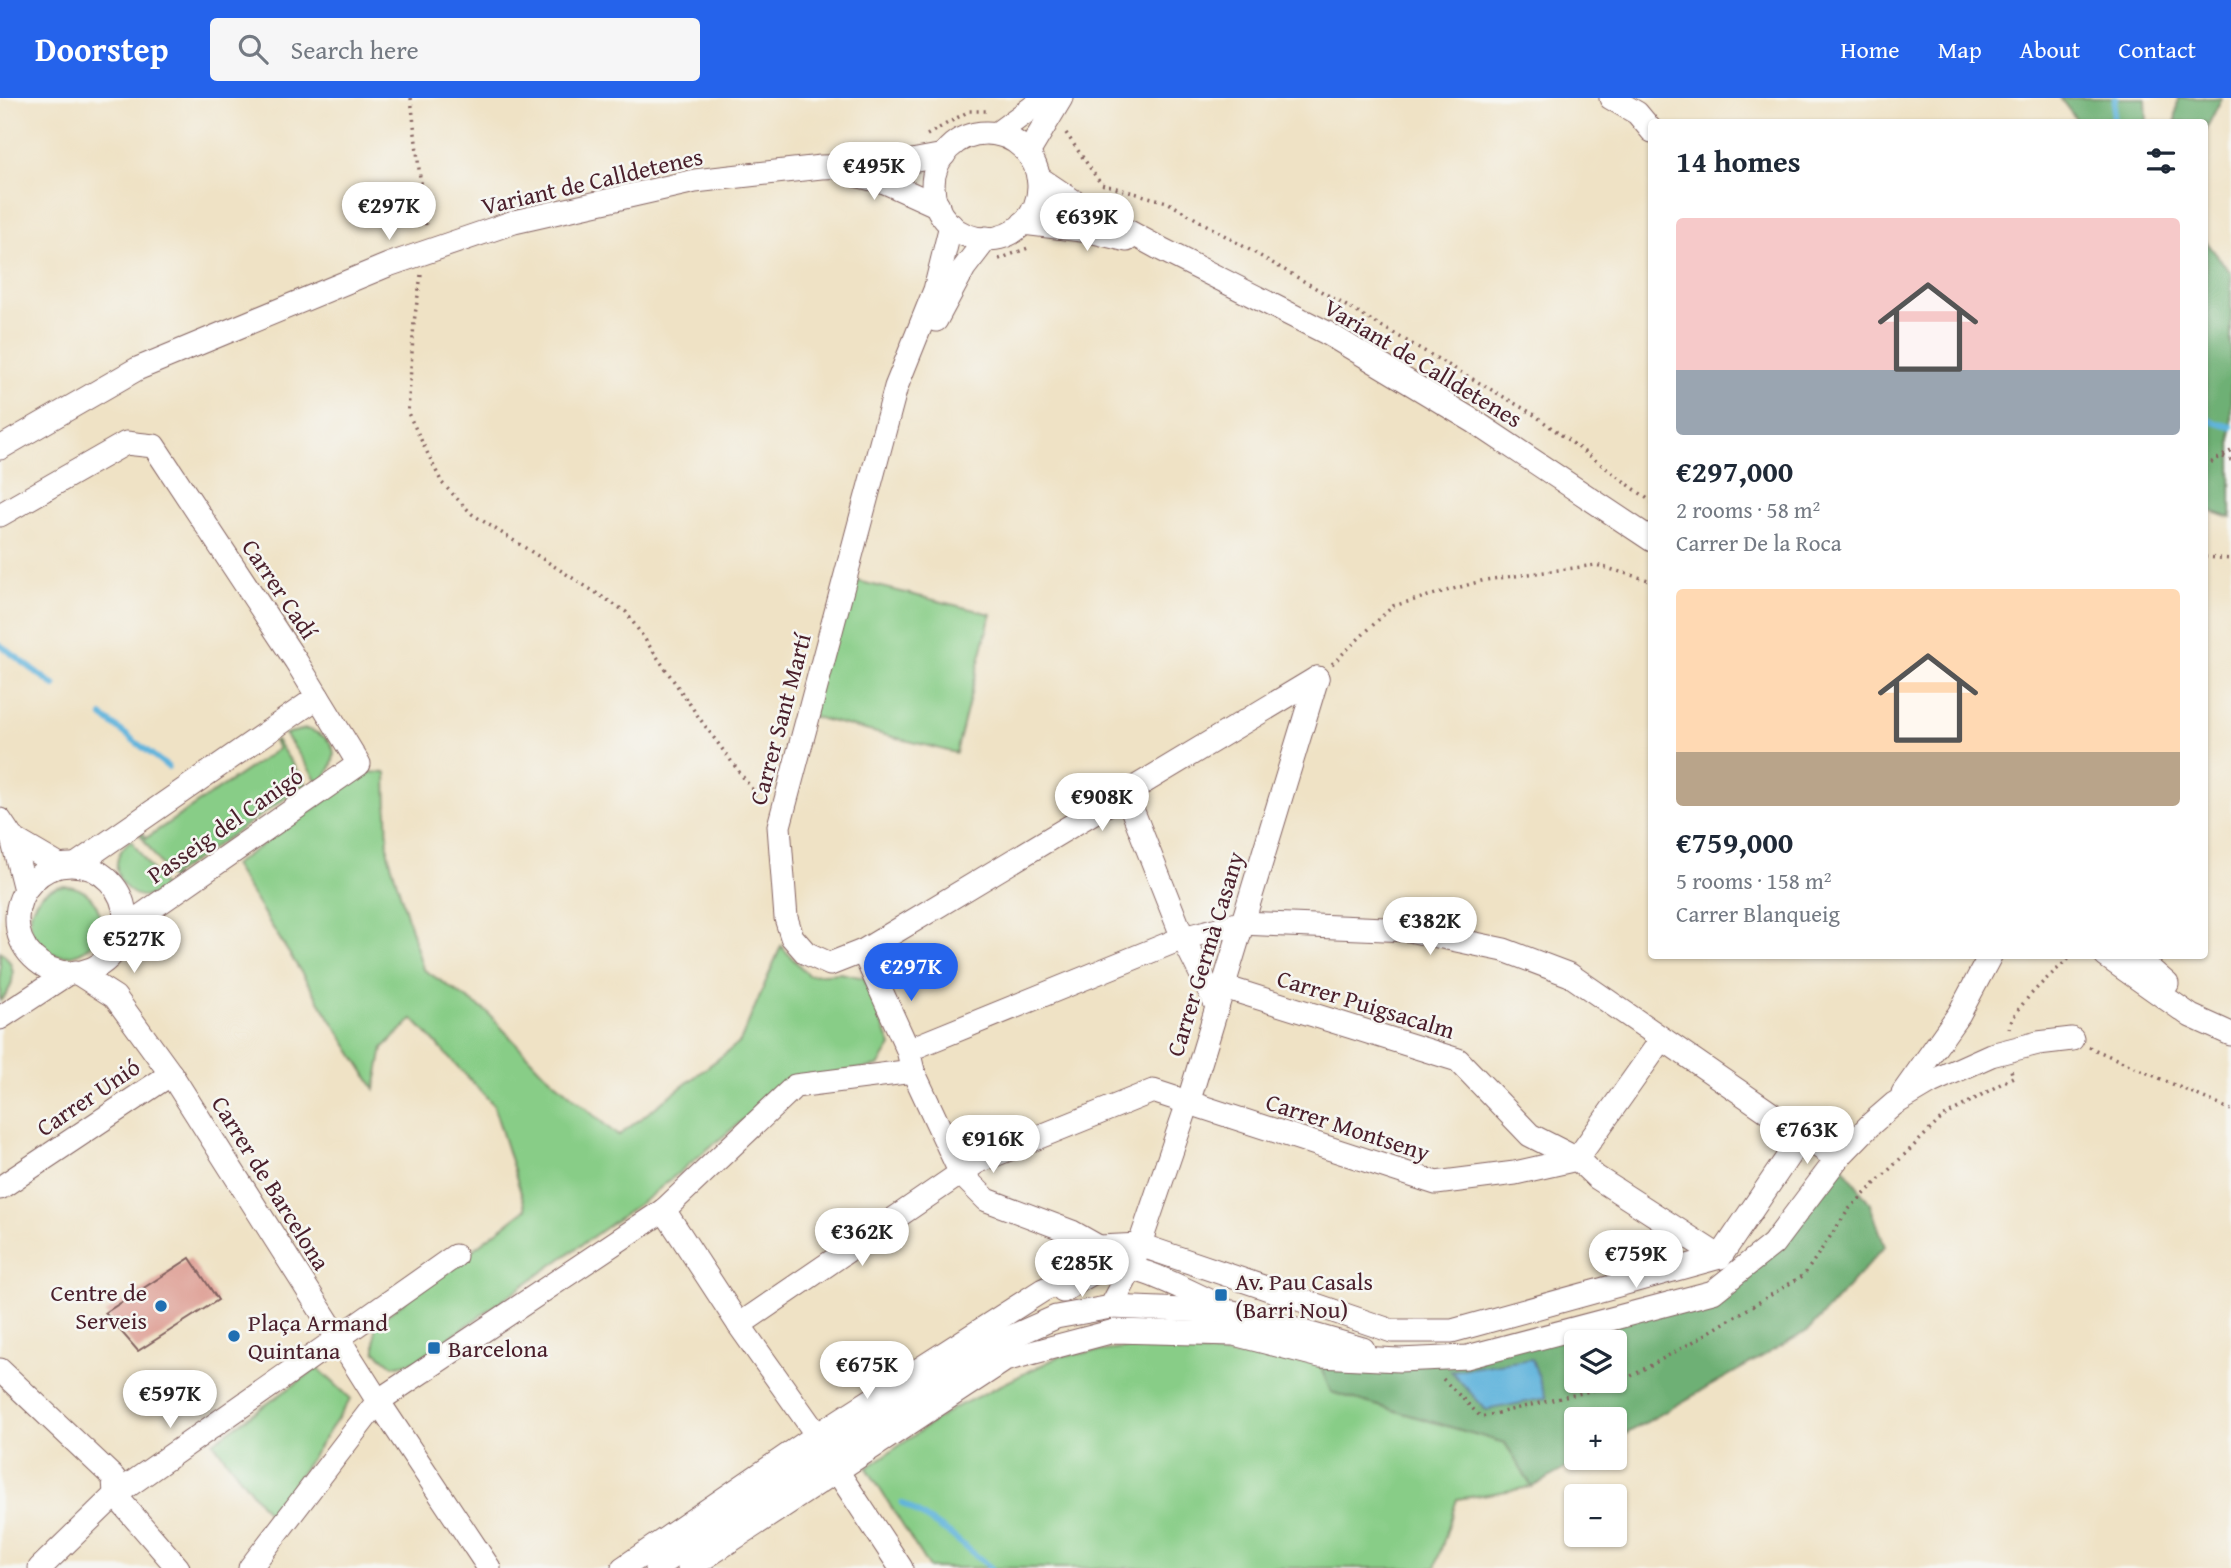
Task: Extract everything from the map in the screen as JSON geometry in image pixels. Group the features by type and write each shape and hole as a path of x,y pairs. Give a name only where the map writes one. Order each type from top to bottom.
{"street":[{"path":"1611,98 1637,113 1648,126"},
{"path":"996,134 1052,104"},
{"path":"1028,153 1052,104"},
{"path":"981,133 996,134 1015,141 1028,153 1037,169 1039,187 1036,204 1015,230 999,237 987,238 965,234 944,216 934,196 933,179 939,162 949,148 964,138 981,133"},
{"name":"Variant de Calldetenes","path":"0,448 137,369 388,265 514,222 695,181 821,167 890,164 944,155"},
{"name":"Variant de Calldetenes","path":"821,167 885,182 944,216"},
{"name":"Variant de Calldetenes","path":"1038,177 1078,204 1157,247 1327,332 1475,422 1648,537"},
{"name":"Carrer Sant Martí","path":"863,951 830,964 806,953 792,937 786,918 779,826 896,387 935,290 944,216"},
{"name":"Variant de Calldetenes","path":"1023,223 1090,231 1157,247"},
{"name":"Carrer Sant Martí","path":"871,478 916,357 964,268 987,238"},
{"name":"Carrer Cadí","path":"0,515 126,443 154,446 359,764"},
{"path":"1317,678 863,951 961,1174 987,1200 1072,1232 1100,1247 1392,1331 1452,1331 1720,1257 1802,1136"},
{"name":"Carrer Germà Casany","path":"1111,1307 1136,1256 1188,1103 1317,678"},
{"path":"125,927 119,945 110,957 88,971 72,973 48,968 35,960 23,946 8,917 30,883 68,865 318,697"},
{"name":"Passeig del Canigó","path":"125,927 359,764"},
{"path":"1126,794 1183,938 1221,997"},
{"path":"6,829 68,865"},
{"path":"6,829 25,890"},
{"name":"Passeig del Canigó","path":"68,865 95,869 110,880 119,892 125,910 125,927"},
{"path":"250,1568 378,1401 664,1210 795,1086 910,1061 1183,938 1241,923 1409,930 1504,950 1570,975 1837,1159"},
{"name":"Carrer de Barcelona","path":"110,957 115,998"},
{"path":"1931,1055 1942,1021 1972,959"},
{"path":"1895,1104 1959,1014 1988,959"},
{"path":"2110,959 2190,1016 2225,1032"},
{"path":"2139,959 2225,1032"},
{"path":"0,1018 72,973"},
{"name":"Carrer de Barcelona","path":"72,973 115,998 171,1073 338,1339 489,1568"},
{"name":"Carrer Puigsacalm","path":"1221,997 1458,1060 1530,1135 1577,1158 1596,1177 1720,1257"},
{"path":"1577,1158 1662,1039"},
{"path":"689,1568 1005,1360 1114,1331 1234,1335 1320,1356 1399,1360 1466,1357 1713,1292 1773,1244 1837,1159 1895,1104 1931,1082 1990,1055 2038,1043 2071,1039"},
{"name":"Carrer Unió","path":"0,1188 171,1073"},
{"name":"Carrer Montseny","path":"739,1325 978,1162 1153,1091 1436,1183 1515,1173 1577,1158"},
{"path":"664,1210 739,1325 817,1435"},
{"path":"1084,1278 1100,1247"},
{"path":"40,1568 116,1495 455,1256"},
{"path":"656,1568 993,1345 1041,1306 1084,1278 1136,1256"},
{"path":"1136,1256 1233,1312"},
{"path":"1084,1278 1111,1307"},
{"path":"623,1568 817,1435 1043,1290 1066,1280 1084,1278"},
{"path":"993,1345 1056,1317 1111,1307 1233,1312 1399,1360"},
{"path":"0,1370 114,1478 116,1495 177,1568"},
{"path":"836,1471 901,1568"}],"path":[{"path":"411,98 427,224 414,322 408,413 442,482 472,514 626,612 779,826"},
{"path":"1052,104 1065,132 1101,184 1167,202 1533,414 1648,499"},
{"path":"921,138 970,111 993,111"},
{"path":"2208,464 2231,451"},
{"path":"2220,457 2231,460"},
{"path":"2208,557 2231,559"},
{"path":"1317,678 1393,606 1485,580 1596,565 1648,580"},
{"path":"2071,1039 2231,1110"}],"green space":[{"path":"2060,98 2146,98 2147,119 2076,119"},
{"path":"2178,98 2222,98 2208,125 2208,119 2175,119"},
{"path":"2208,244 2231,273 2231,518 2208,510"},
{"path":"845,578 991,614 956,753 810,716"},
{"path":"306,729 326,738 334,751 331,767 320,785 285,734"},
{"path":"276,740 311,791 308,792 303,786 172,876 176,882 174,884 139,833 142,832 146,838 278,749 274,741"},
{"path":"367,772 386,773 388,853 423,969 487,1012 539,1068 618,1136 740,1042 781,946 808,975 840,973 865,978 891,1046 878,1066 792,1080 649,1197 416,1361 393,1366 375,1351 375,1324 526,1209 493,1104 413,1019 383,1048 375,1089 233,865"},
{"path":"131,840 166,890 151,896 142,896 124,885 118,872 118,858"},
{"path":"65,886 84,892 94,902 100,921 94,940 84,950 65,956 46,950 36,940 30,921 36,902 46,892"},
{"path":"0,951 10,963 13,976 9,989 0,1001"},
{"path":"1837,1159 1869,1202 1885,1246 1809,1330 1627,1433 1627,1407 1564,1407 1564,1469 1532,1487 1505,1443 1331,1392 1319,1363 1467,1357 1564,1331 1564,1393 1627,1393 1627,1330 1569,1330 1713,1292"},
{"path":"1138,1347 1319,1363 1331,1392 1505,1443 1532,1487 1457,1499 1435,1568 929,1568 867,1468 952,1409 1060,1356"},
{"path":"318,1368 351,1399 271,1517 213,1442"}],"water":[{"path":"1532,1359 1546,1398 1486,1410 1451,1371"}],"building":[{"name":"Centre de Serveis","path":"190,1258 218,1300 138,1351 105,1313"}],"waterway":[{"path":"2113,119 2115,98"},
{"path":"2208,418 2231,427"},
{"path":"0,645 55,686"},
{"path":"102,716 168,767"},
{"path":"902,1503 950,1534 991,1568"}],"place":[{"name":"Av. Pau Casals (Barri Nou)","path":"1221,1295"},
{"name":"Centre de Serveis","path":"161,1306"},
{"name":"Plaça Armand Quintana","path":"234,1336"},
{"name":"Barcelona","path":"434,1348"}]}
